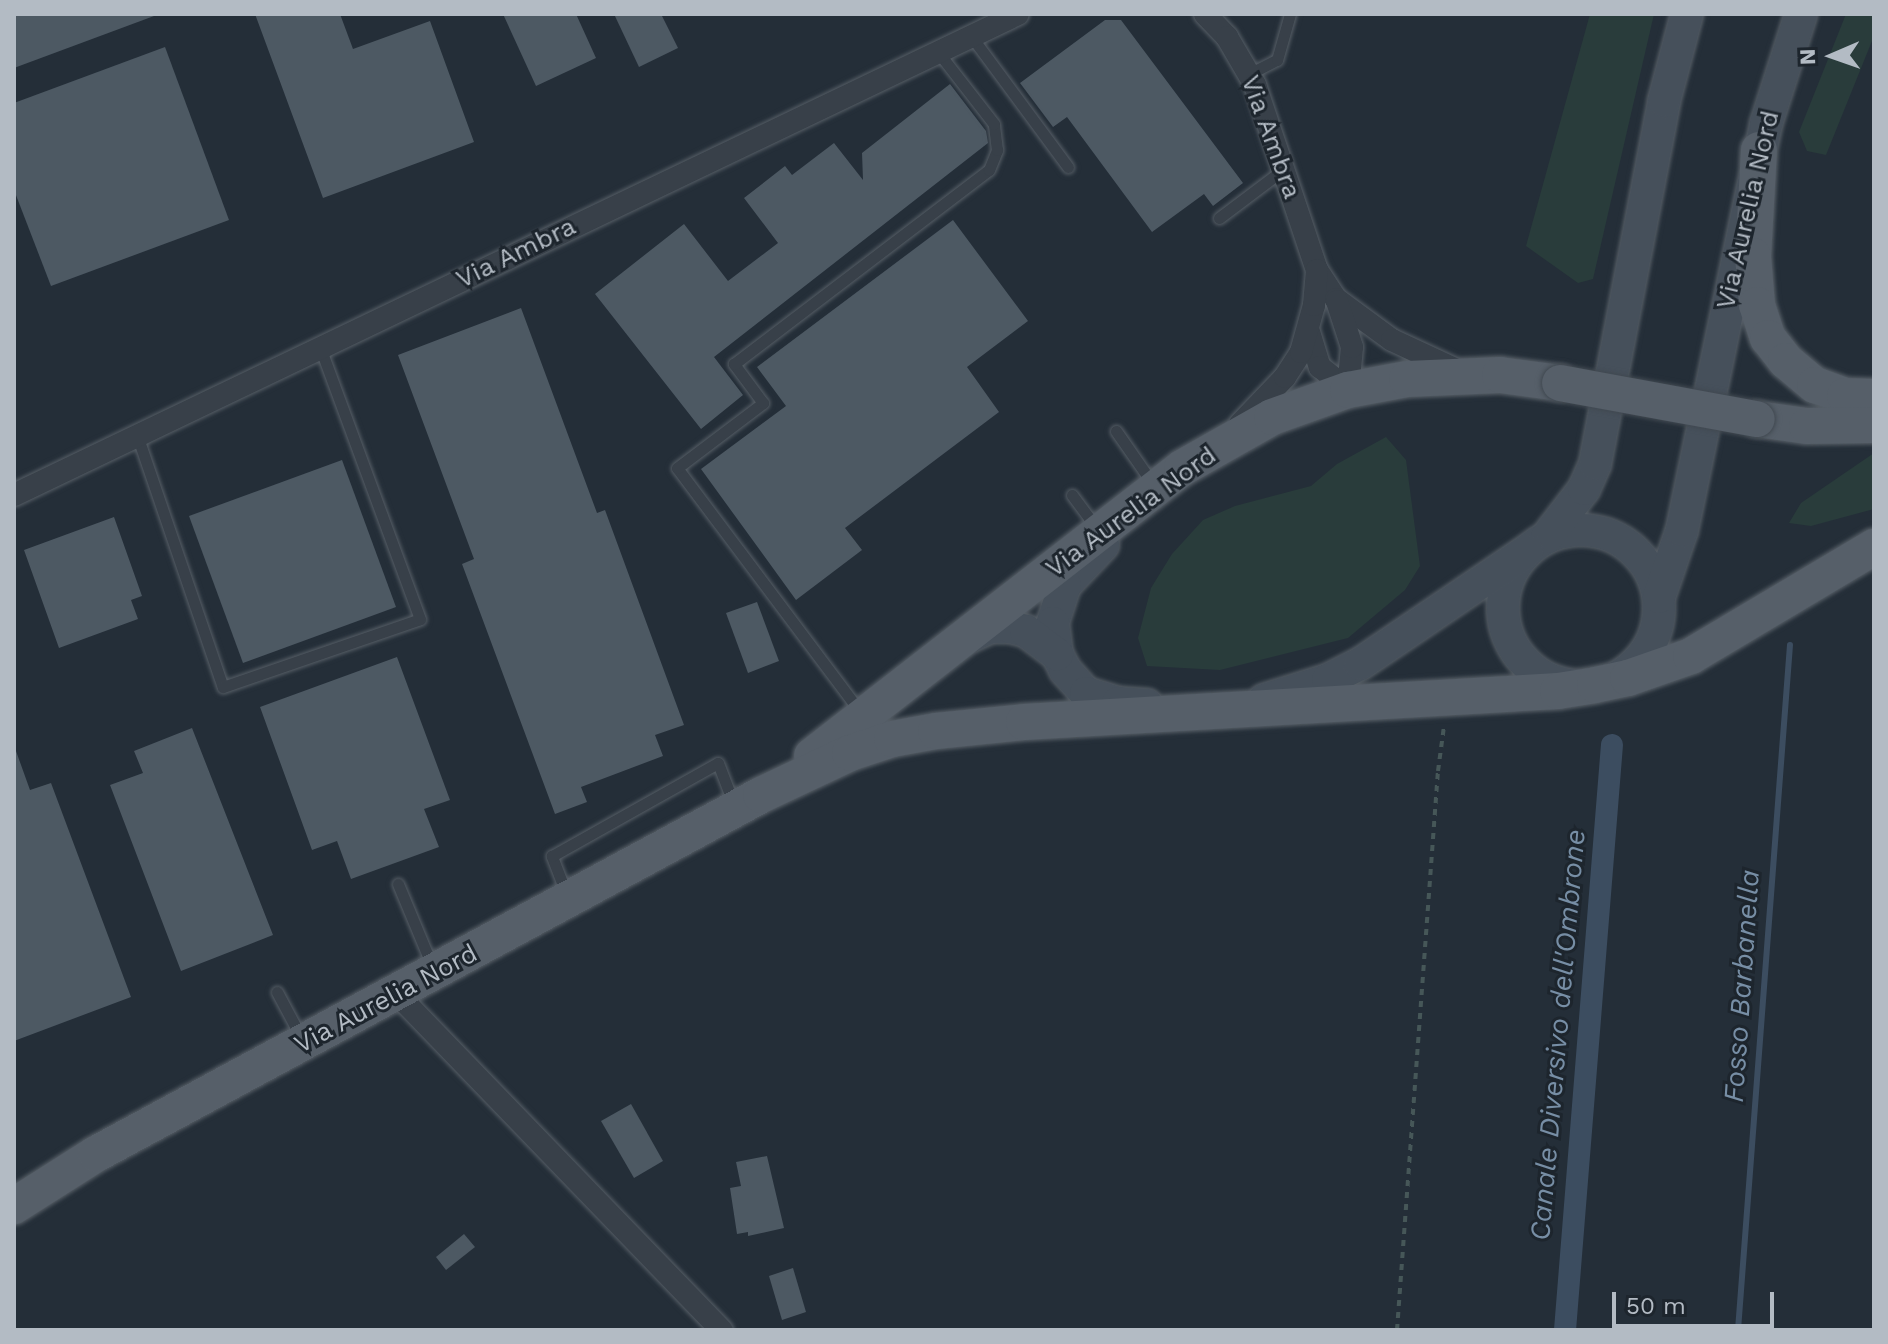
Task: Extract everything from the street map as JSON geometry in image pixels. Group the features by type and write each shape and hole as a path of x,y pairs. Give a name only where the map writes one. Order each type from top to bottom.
{"main road":[{"path":"1687,14 1664,101 1595,464 1584,489 1510,576 1503,605 1512,643 1538,673 1575,686 1628,678 1691,656 1874,547"},
{"name":"Via Aurelia Nord","path":"14,1206 96,1154 748,802 850,753 892,739 1024,722 1558,691 1615,679 1645,654 1655,636 1659,597 1682,530 1759,150 1801,14"},
{"path":"1759,150 1753,256 1757,305 1768,338 1786,361 1815,385 1845,396 1874,397"},
{"name":"Via Aurelia Nord","path":"748,802 1152,491 1221,444 1272,417 1348,390 1407,379 1466,374 1500,375 1807,426 1874,425"},
{"path":"1152,491 1128,521 1065,585 1053,623 1057,654 1065,670 1086,693 1118,703 1210,710 1266,700 1328,680 1360,664 1537,544 1566,530 1588,529 1627,543 1654,576 1659,597"},
{"path":"962,639 991,627 1010,627 1026,631 1057,654"}],"street":[{"name":"Via Ambra","path":"14,495 1018,14"},
{"name":"Via Ambra","path":"1205,14 1227,37 1249,74 1268,117 1317,270"},
{"path":"1317,270 1336,299 1352,347 1348,390"},
{"path":"1221,444 1292,367 1301,352 1317,270"},
{"path":"1336,299 1392,340 1466,374"},
{"path":"1308,327 1320,367 1348,390"},
{"path":"396,993 722,1330"}],"lane":[{"path":"1249,74 1277,60 1290,14"},
{"path":"971,36 1068,167"},
{"path":"863,716 677,468 763,403 734,364 989,170 997,150 994,124 937,51"},
{"path":"1219,218 1284,169"},
{"path":"137,435 223,687 420,619 320,347"},
{"path":"1116,431 1152,491"},
{"path":"1072,495 1100,532"},
{"path":"568,900 552,856 718,763 748,802"},
{"path":"398,884 435,972"},
{"path":"277,992 293,1017 303,1044"}],"path":[{"path":"1397,1330 1438,771 1450,696"}],"green space":[{"path":"1590,14 1654,14 1593,279 1578,283 1526,246"},
{"path":"1846,14 1874,14 1874,36 1826,155 1807,151 1799,132"},
{"path":"1386,437 1406,460 1420,566 1405,590 1348,638 1220,670 1147,666 1138,638 1151,588 1172,554 1203,520 1235,506 1311,486 1337,464"},
{"path":"1874,453 1874,509 1811,526 1789,523 1801,503"}],"building":[{"path":"14,14 154,14 154,16 14,68"},
{"path":"255,14 340,14 353,49 430,21 474,142 323,198"},
{"path":"503,14 576,14 596,58 536,86"},
{"path":"614,14 661,14 678,48 639,67"},
{"path":"1105,20 1121,20 1243,183 1213,206 1204,194 1152,232 1067,117 1053,127 1020,83"},
{"path":"165,47 229,220 51,286 14,190 14,103"},
{"path":"950,84 986,131 988,143 714,357 743,395 701,429 595,294 684,224 728,281 778,243 744,198 785,166 792,175 834,143 863,180 862,153"},
{"path":"953,220 1028,321 967,367 999,412 845,528 862,550 796,600 701,469 786,406 757,367"},
{"path":"521,308 597,513 605,510 684,725 655,735 663,756 581,787 587,802 555,814 462,564 474,559 398,355"},
{"path":"342,460 396,607 243,663 189,516"},
{"path":"114,517 142,596 131,600 138,619 59,648 24,550"},
{"path":"757,602 779,661 748,673 726,613"},
{"path":"397,657 450,800 424,809 439,847 351,879 337,841 312,850 260,707"},
{"path":"192,728 273,935 181,971 110,785 143,773 134,751"},
{"path":"16,751 30,790 51,783 131,997 14,1041"},
{"path":"631,1104 663,1161 634,1178 601,1121"},
{"path":"767,1156 784,1228 748,1236 748,1232 737,1234 730,1188 741,1186 736,1162"},
{"path":"464,1234 475,1247 446,1270 436,1257"},
{"path":"793,1268 806,1312 782,1320 769,1276"}],"waterway":[{"name":"Fosso Barbanella","path":"1738,1330 1790,645"},
{"name":"Canale Diversivo dell'Ombrone","path":"1565,1330 1612,745"}]}
